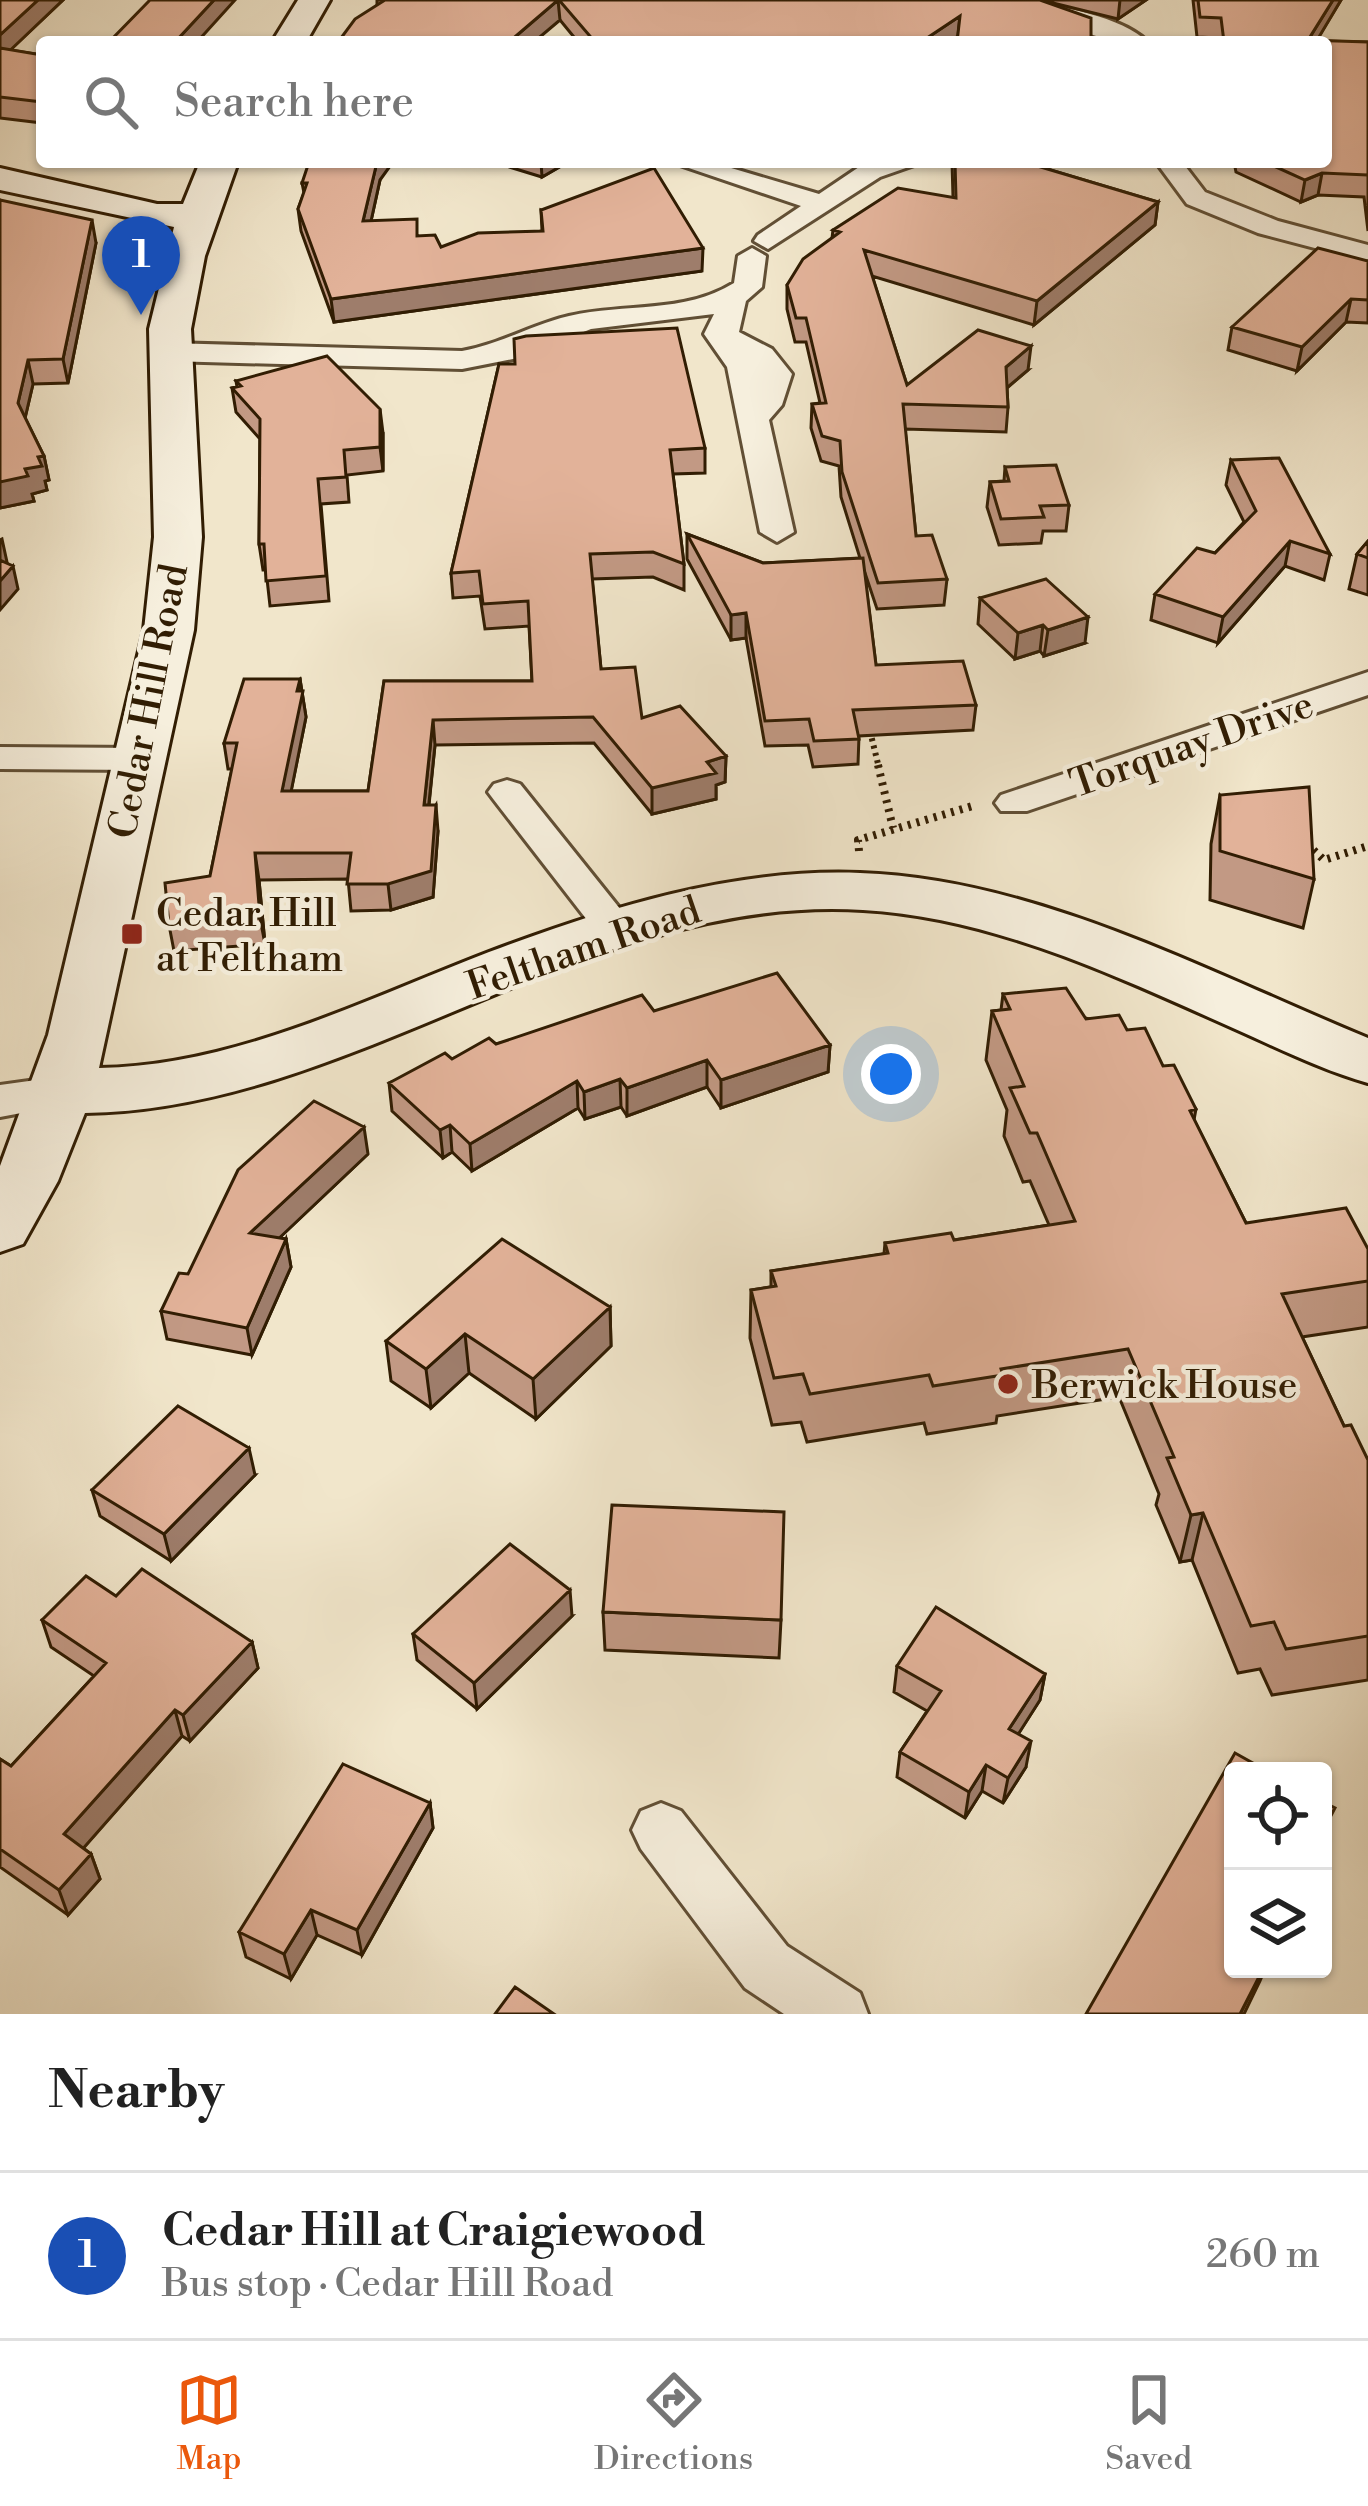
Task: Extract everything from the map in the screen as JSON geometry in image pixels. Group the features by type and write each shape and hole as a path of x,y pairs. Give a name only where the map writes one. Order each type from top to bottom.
{"street":[{"path":"293,36 314,0"},
{"path":"994,0 1080,20 1121,36"},
{"name":"Cedar Hill Road","path":"0,1227 65,1091 140,759 177,561 169,352 176,295 196,214 216,168"},
{"path":"704,168 822,204"},
{"path":"169,352 462,360 509,352 563,326 602,317 668,316 732,299 748,287 760,249 871,171 884,168"},
{"path":"1174,168 1196,198 1268,227 1368,254"},
{"path":"0,179 157,215 196,214"},
{"path":"723,336 732,299"},
{"path":"668,316 723,336 742,367 777,532"},
{"name":"Torquay Drive","path":"1014,803 1368,682"},
{"path":"0,758 140,759"},
{"path":"507,792 615,928"},
{"name":"Feltham Road","path":"0,1101 65,1091 166,1087 244,1065 677,909 764,894 861,891 977,909 1041,929 1368,1062"},
{"path":"661,1830 766,1967 838,2014"}],"path":[{"path":"866,715 893,828"},
{"path":"861,891 858,839 969,806 1014,803"},
{"path":"1298,835 1324,860 1368,846"}],"building":[{"path":"0,0 38,0 0,35"},
{"path":"150,0 214,0 181,36 115,36"},
{"path":"385,0 558,0 516,36 342,36 355,19"},
{"path":"559,0 1040,0 1091,18 1091,36 958,36 960,16 930,36 590,36"},
{"path":"1198,0 1333,0 1310,36 1223,36 1221,18 1200,17"},
{"path":"1332,41 1368,42 1368,175 1322,173 1305,180 1278,168 1332,168"},
{"path":"0,48 36,54 36,101 0,97"},
{"path":"307,168 376,168 363,221 417,219 417,236 435,235 441,247 478,233 543,231 541,210 654,168 703,248 331,299 298,209 307,183 302,183"},
{"path":"955,168 1044,168 1158,202 1037,301 864,250 907,385 978,330 1031,346 1006,367 1008,407 903,404 916,536 932,535 947,579 878,583 842,472 840,441 822,436 812,404 826,403 806,318 796,318 787,285 803,259 840,232 833,230 898,188 956,198"},
{"path":"0,200 92,220 63,359 28,360 18,403 44,456 38,457 42,466 25,469 28,476 0,482"},
{"path":"1318,248 1368,261 1368,300 1351,299 1302,347 1232,327"},
{"path":"677,328 705,448 670,450 684,564 653,552 590,554 601,669 635,667 642,718 680,706 726,756 707,762 716,773 652,788 593,717 433,720 424,805 436,805 431,871 388,884 347,884 351,853 255,853 260,918 169,925 165,883 210,876 237,743 224,743 244,679 300,679 297,691 303,691 282,791 368,791 384,681 532,681 528,601 483,604 479,571 451,573 499,364 515,364 514,339 526,336"},
{"path":"327,356 380,409 380,447 344,450 346,477 318,479 326,576 266,581 264,544 259,544 260,419 232,388 241,386 236,381"},
{"path":"1279,458 1330,554 1290,541 1223,617 1155,594 1197,548 1215,553 1256,511 1231,460"},
{"path":"1056,465 1069,505 1040,506 1044,517 1001,519 990,482 1009,481 1005,467"},
{"path":"687,534 763,563 863,558 876,665 963,661 976,705 853,710 859,739 814,741 809,719 765,721 746,613 731,615"},
{"path":"1368,541 1368,558 1357,554"},
{"path":"0,560 13,566 0,581"},
{"path":"1046,579 1088,617 1048,630 1043,625 1018,633 980,598"},
{"path":"1309,787 1314,879 1220,851 1220,795"},
{"path":"777,973 830,1045 721,1080 707,1060 627,1088 620,1079 584,1092 577,1081 470,1144 450,1125 440,1130 389,1083 445,1053 452,1059 489,1038 496,1044 642,995 654,1011"},
{"name":"Berwick House","path":"1066,988 1086,1019 1119,1015 1127,1030 1145,1028 1163,1066 1174,1065 1196,1109 1190,1111 1246,1223 1346,1208 1368,1249 1368,1281 1282,1294 1344,1426 1351,1425 1368,1460 1368,1636 1286,1649 1274,1622 1251,1626 1203,1513 1191,1515 1167,1458 1174,1457 1128,1349 1001,1369 1003,1375 933,1386 929,1375 810,1394 803,1374 774,1378 751,1290 776,1286 771,1271 888,1253 885,1243 951,1233 954,1240 1075,1221 1037,1133 1030,1133 1010,1088 1024,1086 992,1011 1010,1009 1003,994"},
{"path":"314,1101 364,1127 250,1233 286,1239 247,1328 161,1311 179,1273 188,1274 238,1170"},
{"path":"502,1239 610,1307 533,1379 465,1334 426,1369 386,1341"},
{"path":"178,1406 249,1448 164,1534 92,1490"},
{"path":"612,1505 784,1512 781,1620 603,1612"},
{"path":"510,1544 570,1590 474,1683 413,1634"},
{"path":"142,1569 252,1642 183,1715 175,1710 64,1834 91,1854 59,1890 0,1849 0,1759 11,1766 106,1663 42,1620 86,1576 116,1596"},
{"path":"936,1607 1045,1674 1009,1729 1031,1741 1008,1778 986,1765 969,1792 900,1752 941,1691 897,1666"},
{"path":"1235,1753 1251,1762 1230,1762"},
{"path":"343,1764 430,1803 357,1930 311,1910 284,1954 239,1932"},
{"path":"1224,1772 1224,1978 1258,1978 1240,2014 1086,2014"},
{"path":"515,1987 554,2014 495,2014"}],"place":[{"name":"Cedar Hill at Craigiewood","path":"141,315"},
{"name":"Cedar Hill at Feltham","path":"132,934"},
{"name":"Berwick House","path":"1008,1384"}]}
